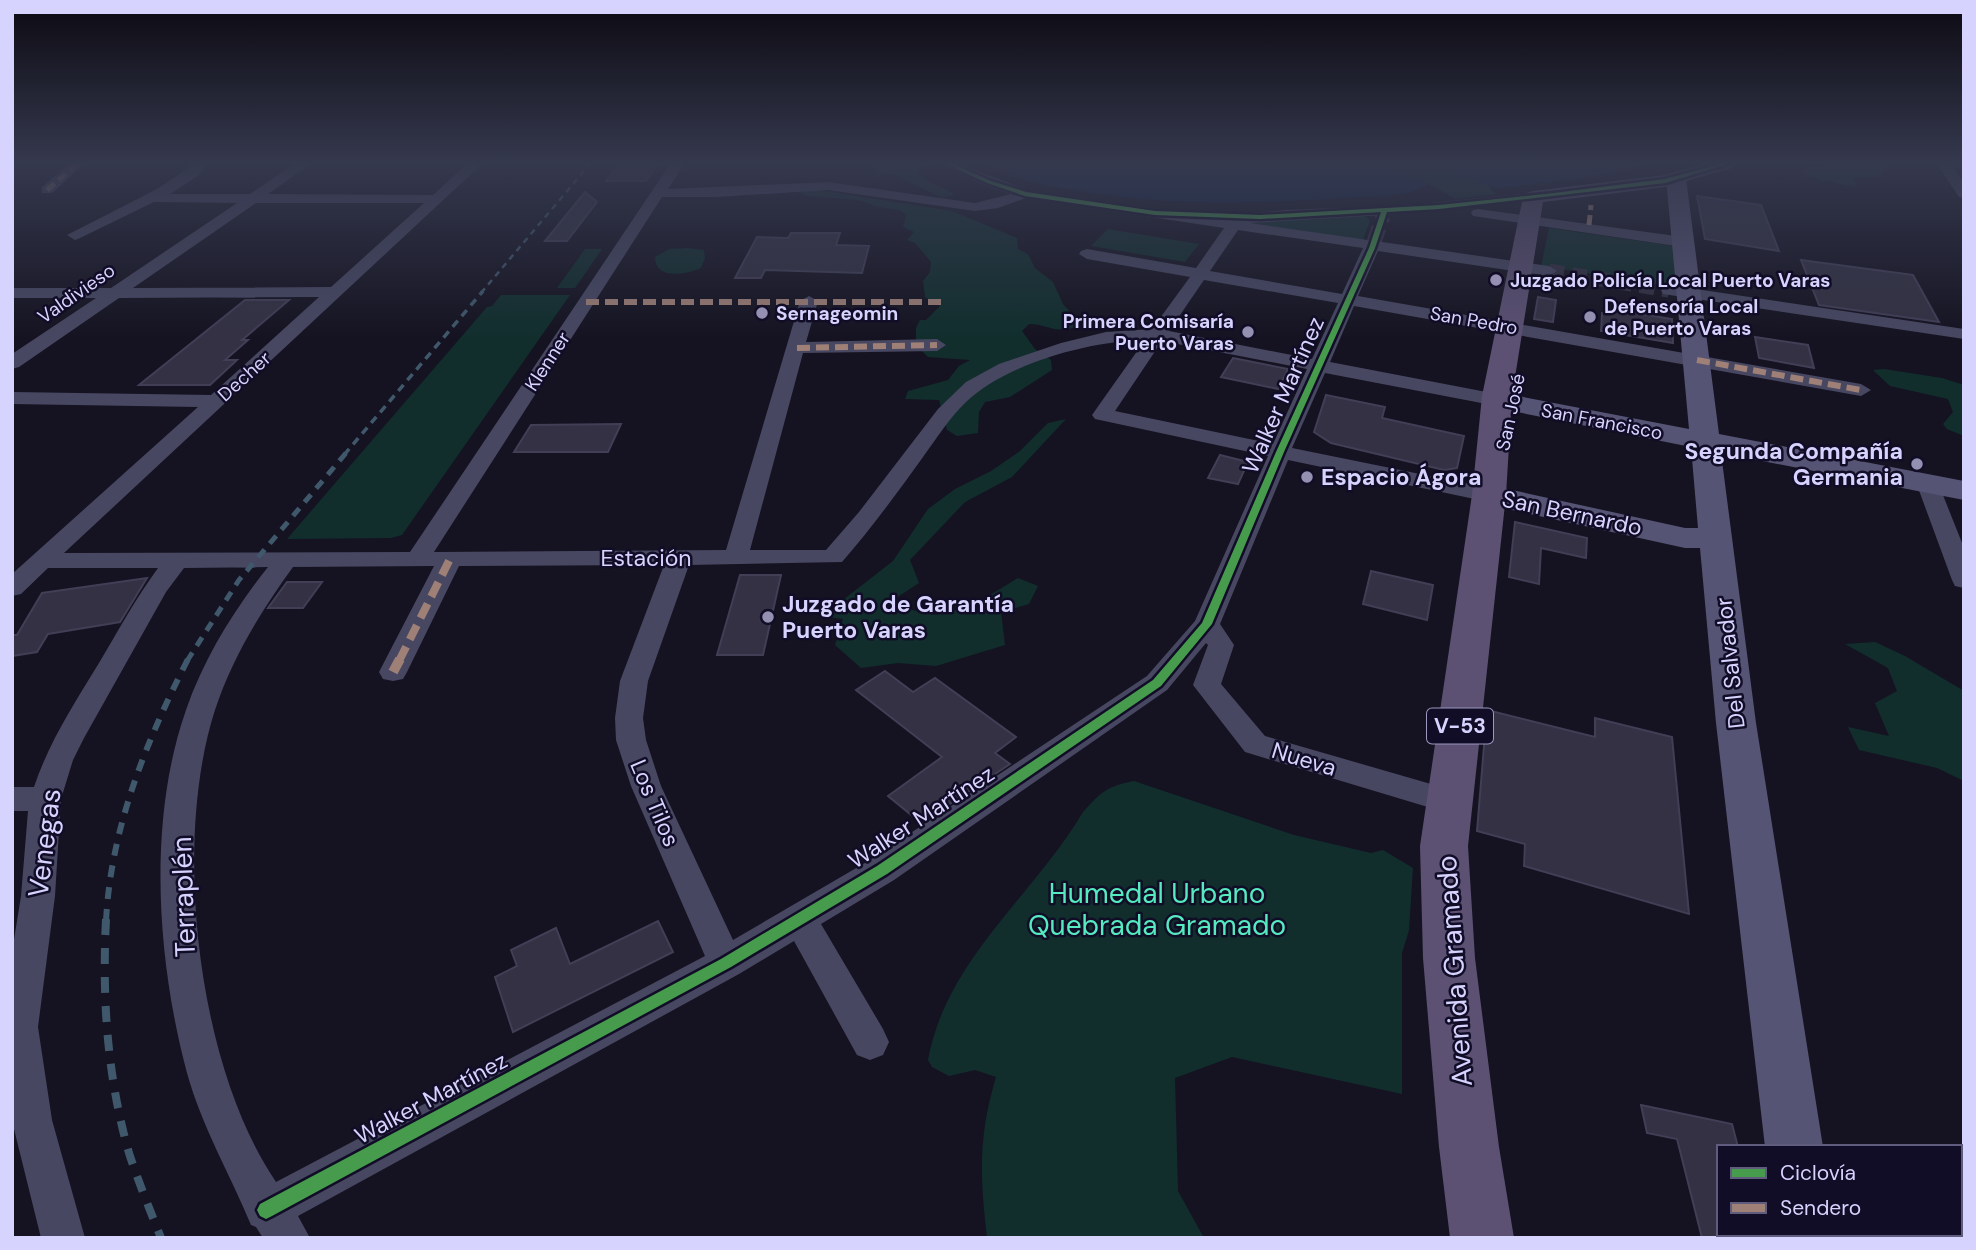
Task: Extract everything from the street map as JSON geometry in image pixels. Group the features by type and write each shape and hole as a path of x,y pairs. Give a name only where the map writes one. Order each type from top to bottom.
{"main road":[{"name":"San José","path":"1489,495 1518,328 1535,269 1537,222"},
{"name":"Del Salvador","path":"1681,222 1683,242 1679,292 1697,360 1736,723 1794,1145"},
{"name":"San Francisco","path":"1506,401 1964,491"},
{"name":"San Bernardo","path":"1489,495 1673,535 1718,551"},
{"name":"Avenida Gramado","path":"1482,1238 1467,1134 1448,958 1444,860 1489,495"}],"street":[{"path":"75,235 101,222"},
{"name":"Valdivieso","path":"12,363 218,222"},
{"name":"Decher","path":"12,588 411,222"},
{"name":"Klenner","path":"417,559 638,222"},
{"path":"1216,222 1535,269"},
{"path":"1159,335 1238,222"},
{"path":"1597,222 1683,242"},
{"name":"Walker Martínez","path":"277,1224 882,870 1157,682 1207,624 1280,452 1374,244"},
{"name":"San Pedro","path":"1087,254 1861,390"},
{"path":"12,293 335,292"},
{"path":"1679,292 1964,334"},
{"path":"736,557 809,301"},
{"name":"Estación","path":"42,561 833,557 855,534 952,405 977,384 1020,363 1084,341 1122,334 1159,335"},
{"name":"San Francisco","path":"1159,335 1506,401"},
{"name":"San Bernardo","path":"1159,335 1102,415 1489,495"},
{"path":"797,348 937,345"},
{"path":"12,398 216,401"},
{"path":"1928,485 1964,580"},
{"name":"Los Tilos","path":"679,558 634,681 629,718 631,740 646,786 726,963"},
{"name":"Terraplén","path":"277,1224 228,1138 191,1019 177,855 186,766 211,684 244,616 287,559"},
{"path":"393,672 450,559"},
{"name":"Venegas","path":"63,1238 32,1120 16,1032 38,896 45,799 58,760 69,738 155,590 177,560"},
{"name":"Nueva","path":"1207,624 1221,645 1207,685 1255,744 1451,802"},
{"path":"12,799 45,799"},
{"path":"800,919 870,1042"}],"green space":[{"path":"904,222 979,222 1017,238 1018,249 1028,254 1035,268 1053,282 1063,304 1078,321 1075,327 1068,329 1029,324 1022,331 1035,349 1051,360 1052,370 1010,397 985,402 979,412 978,433 957,436 947,430 939,400 905,399 908,391 948,380 959,366 970,360 928,357 916,345 916,328 920,320 926,320 940,306 925,297 923,281 930,272 931,262 915,243 907,240 914,232 903,227"},
{"path":"1251,222 1370,222 1363,240"},
{"path":"1549,228 1674,246 1678,287 1541,266"},
{"path":"1108,229 1199,244 1185,262 1091,246"},
{"path":"585,249 602,249 575,288 557,288"},
{"path":"669,249 704,250 705,258 701,268 673,274 660,270 656,265 655,257"},
{"path":"501,295 570,295 402,535 391,538 287,539 487,307 492,306"},
{"path":"1884,369 1942,378 1964,385 1964,436 1947,429 1943,424 1953,412 1948,399 1890,386 1873,370"},
{"path":"1066,419 1012,477 965,502 910,560 919,583 882,607 936,615 972,606 1018,578 1038,586 1029,604 1001,612 1005,645 936,666 898,663 861,668 835,645 843,619 828,617 834,607 893,561 928,509 955,489 991,471 1020,451 1048,423"},
{"path":"1875,642 1905,656 1964,691 1964,781 1937,768 1859,750 1848,727 1889,736 1875,703 1897,691 1888,668 1845,644"},
{"name":"Humedal Urbano Quebrada Gramado","path":"1134,781 1294,835 1371,853 1383,850 1413,868 1409,930 1402,953 1402,1094 1232,1057 1175,1078 1178,1191 1204,1238 987,1238 983,1195 983,1138 996,1077 975,1070 949,1076 932,1067 928,1060 938,1024 972,959 1041,872 1083,812 1105,791"}],"building":[{"path":"560,222 581,222 567,241 545,241"},
{"path":"1702,222 1768,222 1779,251 1705,239"},
{"path":"791,233 840,233 836,245 869,246 862,273 765,270 761,278 735,278 757,237 788,238"},
{"path":"1801,260 1913,275 1939,322 1819,305"},
{"path":"1538,297 1556,300 1553,322 1534,319"},
{"path":"245,300 289,300 242,340 248,340 225,360 237,360 210,385 139,385"},
{"path":"1611,309 1672,319 1673,343 1601,331 1602,313 1611,314"},
{"path":"1755,337 1808,345 1814,368 1759,358"},
{"path":"1233,358 1288,369 1278,389 1221,377"},
{"path":"1326,395 1385,407 1382,418 1464,436 1457,468 1444,470 1331,443 1314,432"},
{"path":"621,424 608,452 514,452 531,425"},
{"path":"1220,455 1248,462 1238,484 1208,478"},
{"path":"1515,522 1587,538 1586,558 1541,548 1539,584 1509,577"},
{"path":"1371,571 1433,585 1427,620 1363,604"},
{"name":"Juzgado de Garantía Puerto Varas","path":"740,575 781,575 763,655 717,655"},
{"path":"147,578 120,622 48,634 37,652 12,656 12,635 17,635 42,593"},
{"path":"287,582 322,582 303,608 268,608"},
{"path":"885,671 913,692 935,678 1016,737 995,753 1010,764 921,823 888,796 942,757 856,690"},
{"path":"1487,710 1595,737 1595,718 1672,737 1689,914 1524,866 1525,844 1477,831"},
{"path":"658,921 673,952 513,1032 495,977 517,966 511,950 556,928 570,964"},
{"path":"1641,1105 1732,1124 1737,1145 1717,1145 1719,1238 1702,1238 1677,1139 1647,1133"}],"tunnel":[{"path":"1374,242 1381,222"},
{"path":"1549,271 1669,290"}],"railway":[{"path":"481,293 541,222"},
{"path":"344,455 483,291"},
{"path":"187,661 239,580 346,453"},
{"path":"106,921 115,852 133,786 158,722 187,661"},
{"path":"106,919 105,978 111,1066 129,1153 161,1238"}],"marked path":[{"path":"586,302 944,302"},
{"path":"797,348 937,345"},
{"path":"1697,360 1861,390"},
{"path":"393,672 450,559"}],"cycle path":[{"path":"266,1210 726,963 882,870 1157,683 1207,624 1280,452 1372,248 1380,222"}],"place":[{"name":"Juzgado Policía Local Puerto Varas","path":"1496,280"},
{"name":"Sernageomin","path":"762,313"},
{"name":"Defensoría Local de Puerto Varas","path":"1590,317"},
{"name":"Primera Comisaría Puerto Varas","path":"1248,332"},
{"name":"Segunda Compañía Germania","path":"1917,464"},
{"name":"Espacio Ágora","path":"1307,477"},
{"name":"Juzgado de Garantía Puerto Varas","path":"768,617"}]}
